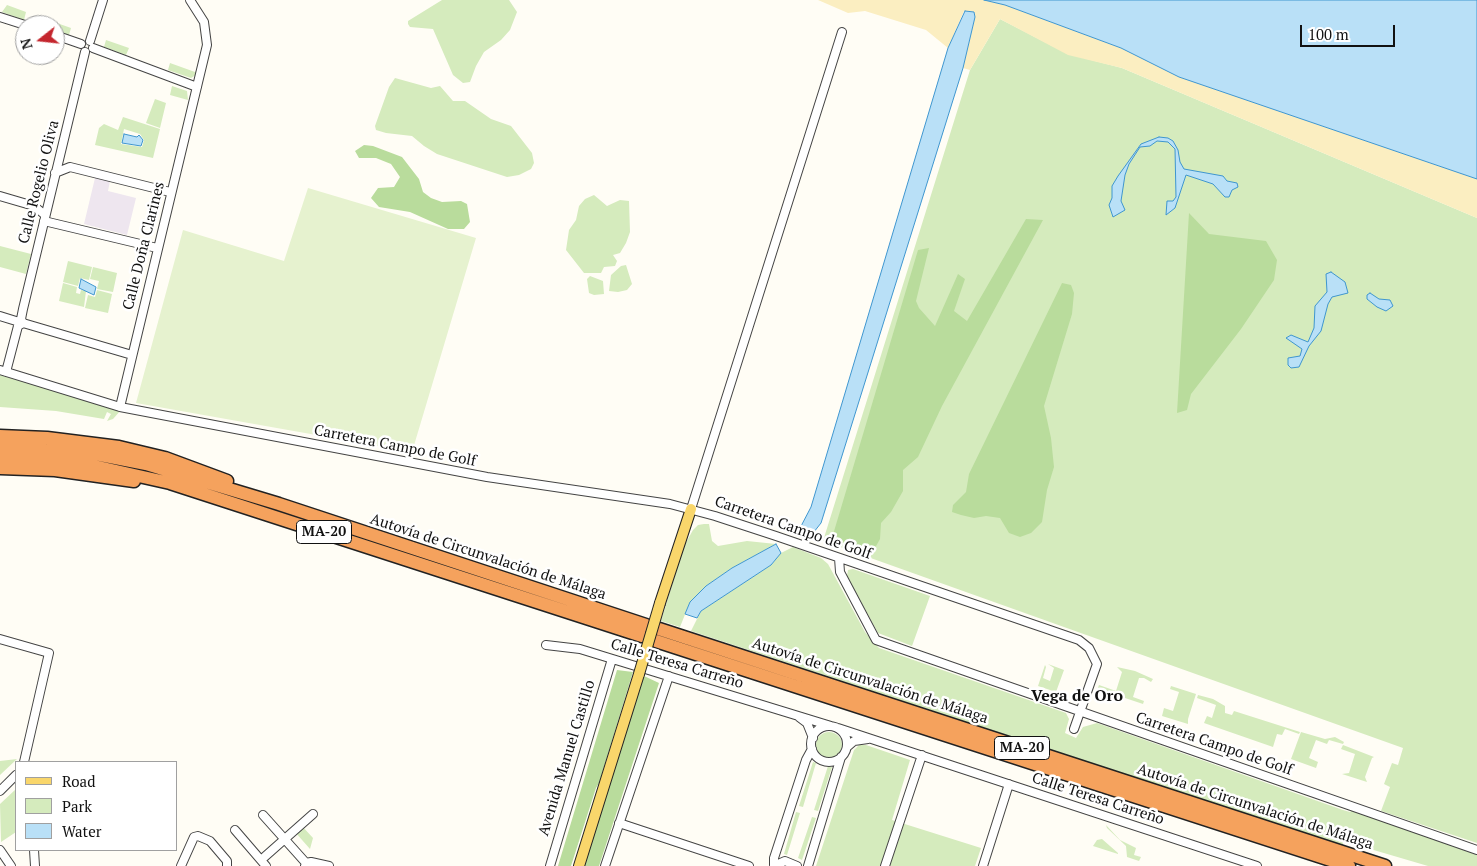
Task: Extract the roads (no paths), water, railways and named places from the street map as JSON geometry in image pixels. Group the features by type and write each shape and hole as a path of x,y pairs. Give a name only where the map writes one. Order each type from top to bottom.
{"highway":[{"path":"0,436 82,441 131,450 195,468 279,504"},
{"name":"Autovía de Circunvalación de Málaga","path":"0,447 52,449 119,458 175,472 279,504 644,631 170,483 114,469 51,460 0,458"},
{"path":"0,468 55,470 140,482 236,509 250,508"},
{"path":"0,474 55,470"},
{"name":"Autovía de Circunvalación de Málaga","path":"1349,866 658,635 1385,866"}],"main road":[{"path":"578,866 691,509"}],"street":[{"path":"81,44 82,50 85,52 91,51 103,0"},
{"name":"Calle Doña Clarines","path":"120,407 208,38 204,22 190,0"},
{"path":"0,17 15,22"},
{"path":"691,509 842,32"},
{"path":"65,38 81,44 84,41 92,44 197,89"},
{"name":"Calle Rogelio Oliva","path":"3,371 20,322 85,52"},
{"path":"55,173 70,167 170,192"},
{"path":"0,196 34,206 45,218 157,248"},
{"path":"0,316 132,355"},
{"name":"Carretera Campo de Golf","path":"3,371 120,407 487,477 691,509 1080,640 1090,648 1097,664 1081,712 1477,850"},
{"path":"839,558 840,572 876,640 1081,712 1074,729"},
{"path":"0,639 48,653 24,761"},
{"name":"Calle Teresa Carreño","path":"546,645 580,649 835,727 1257,866"},
{"name":"Avenida Manuel Castillo","path":"550,866 612,659"},
{"path":"605,866 669,676"},
{"path":"797,866 785,861 774,866 774,858 806,760 812,748 813,738 807,723 798,716"},
{"path":"813,738 820,729 835,727 845,736 847,747"},
{"path":"808,866 841,757 847,747 861,739 872,739"},
{"path":"812,748 815,754 824,761 830,762 841,757"},
{"path":"885,866 922,756"},
{"path":"0,791 15,776"},
{"path":"983,866 1009,784"},
{"path":"234,830 263,863 284,839 313,814"},
{"path":"263,815 305,864 311,862 329,866"},
{"path":"619,824 749,866"},
{"path":"181,866 194,837 198,836 210,841 227,861 227,866"},
{"path":"0,850 11,866"},
{"path":"34,851 35,866"}],"water":[{"path":"984,0 1477,0 1477,179 1179,77 1121,48 1005,5"},
{"path":"965,11 974,12 975,17 963,68 821,523 810,537 804,538 799,530 811,507 948,48"},
{"path":"124,134 137,137 139,135 143,140 141,146 122,143"},
{"path":"1159,137 1168,138 1173,141 1184,169 1223,176 1227,181 1237,183 1238,187 1232,190 1229,197 1225,197 1213,184 1186,175 1175,208 1166,215 1167,201 1173,201 1176,197 1175,149 1168,142 1157,141 1150,146 1140,147 1129,164 1125,175 1121,201 1125,210 1113,217 1109,205 1112,198 1112,186 1141,144"},
{"path":"1331,272 1345,282 1348,293 1332,297 1328,304 1321,331 1309,346 1299,367 1291,368 1288,365 1288,358 1300,356 1302,349 1286,338 1291,335 1308,342 1314,328 1315,306 1327,292 1326,274"},
{"path":"81,279 96,287 94,295 79,288"},
{"path":"1370,293 1379,299 1390,300 1393,306 1386,311 1377,307 1367,299 1367,295"},
{"path":"776,544 781,553 771,565 701,611 697,618 685,614 690,602 706,586 732,568"}],"district":[{"name":"Vega de Oro","path":"1077,696"}]}
